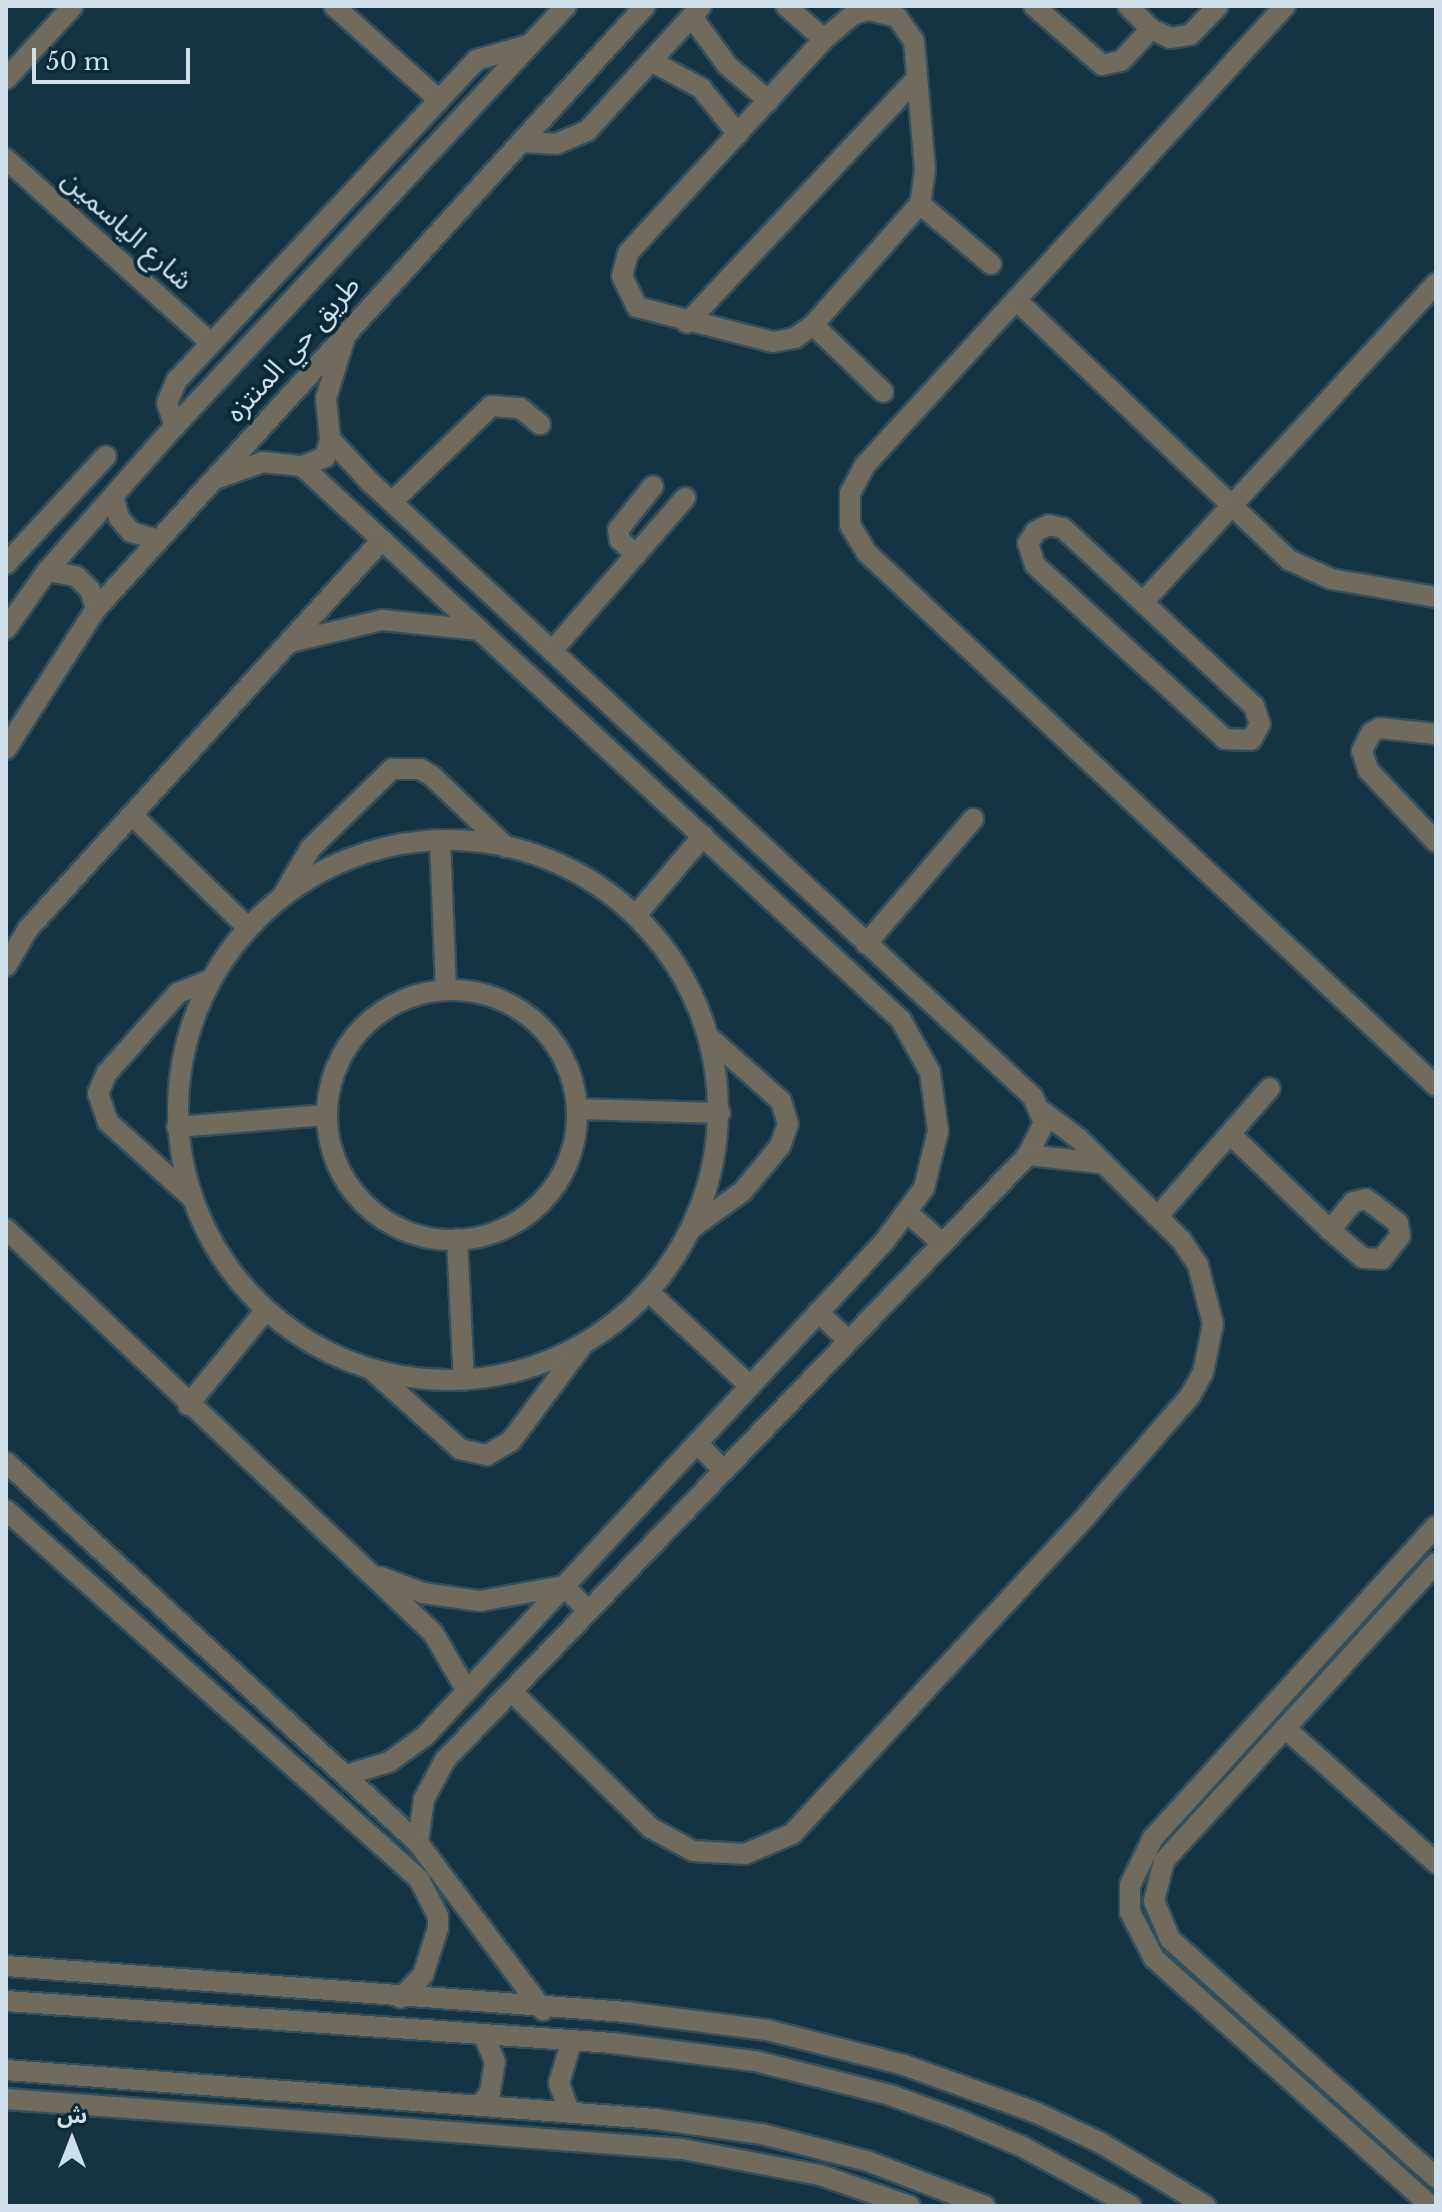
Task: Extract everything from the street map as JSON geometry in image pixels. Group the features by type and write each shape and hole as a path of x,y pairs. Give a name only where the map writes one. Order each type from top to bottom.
{"street":[{"path":"6,79 73,6"},
{"path":"334,6 439,100"},
{"name":"طريق حي المنتزه","path":"6,629 12,602 47,571 114,499 175,426 566,6"},
{"name":"طريق حي المنتزه","path":"6,749 96,609 645,6"},
{"path":"786,6 824,39"},
{"path":"1034,6 1102,65 1121,61 1151,29"},
{"path":"1128,6 1151,29 1180,38 1198,29 1218,6"},
{"path":"1285,6 855,478 848,509 856,539 1436,1086"},
{"path":"883,11 897,17 914,41 916,79 925,170 920,204 813,325 795,338 773,342 687,323 637,307 624,287 623,264 824,39 854,14 883,11"},
{"path":"521,142 556,144 587,131 696,12 727,65 769,101"},
{"path":"175,426 167,403 170,390 211,343 476,60 531,44"},
{"path":"651,61 688,77 738,134"},
{"path":"687,323 916,79"},
{"name":"شارع الياسمين","path":"6,159 211,343"},
{"path":"920,204 991,264"},
{"path":"1144,601 1436,283"},
{"path":"1016,300 1277,550 1316,574 1436,597"},
{"path":"813,325 883,392"},
{"path":"210,481 263,462 302,466 325,457 330,439 326,398 348,330"},
{"path":"392,502 491,406 511,404 540,424"},
{"path":"330,439 370,482 922,995 1042,1111 1068,1129 1157,1217 1198,1265 1209,1293 1210,1349 1190,1396 792,1834 776,1844 732,1855 693,1851 668,1839 511,1691"},
{"path":"6,564 106,456"},
{"path":"302,466 901,1020 924,1058 937,1101 934,1160 909,1214 408,1751 346,1775"},
{"path":"348,508 370,482"},
{"path":"636,555 620,540 618,530 653,486"},
{"path":"552,651 685,498"},
{"path":"114,499 119,518 131,532 159,540"},
{"path":"1049,525 1063,528 1144,601 1254,706 1260,724 1251,740 1225,739 1035,565 1028,551 1031,536 1049,525"},
{"path":"6,966 28,929 382,540"},
{"path":"47,571 76,576 90,590 96,609"},
{"path":"287,644 382,620 479,630"},
{"path":"594,736 616,712"},
{"path":"1436,734 1380,728 1371,733 1362,751 1368,770 1436,842"},
{"path":"282,897 310,849 392,769 420,769 432,776 506,847"},
{"path":"132,815 248,928"},
{"path":"866,944 973,819"},
{"path":"636,915 703,836"},
{"path":"440,840 446,990"},
{"path":"371,1369 460,1449 487,1455 511,1441 583,1344 649,1292 692,1228 707,1191 720,1113 710,1038 693,992 668,951 636,915 576,872 506,847 440,840 357,856 282,897 248,928 211,980 184,1051 177,1127 192,1198 210,1239 266,1310 333,1355 371,1369 417,1378 464,1380 505,1374 583,1344"},
{"path":"765,894 785,869"},
{"path":"192,1198 108,1122 98,1093 107,1073 178,993 211,980"},
{"path":"446,990 494,998 536,1023 569,1071 577,1109 573,1148 544,1199 496,1232 457,1239 417,1235 365,1205 341,1173 326,1115 333,1073 354,1036 386,1008 446,990"},
{"path":"901,1020 922,995"},
{"path":"692,1228 742,1192 780,1146 788,1124 781,1101 710,1038"},
{"path":"1157,1217 1270,1088"},
{"path":"577,1109 720,1113"},
{"path":"418,1843 421,1810 433,1778 511,1691 1028,1155 1043,1133 1042,1111"},
{"path":"177,1127 326,1115"},
{"path":"1230,1134 1330,1230"},
{"path":"1028,1155 1099,1163"},
{"path":"909,1214 942,1243"},
{"path":"6,1229 188,1405 370,1571 444,1646 467,1691"},
{"path":"457,1239 464,1380"},
{"path":"649,1292 750,1386"},
{"path":"188,1405 266,1310"},
{"path":"818,1312 849,1341"},
{"path":"697,1443 724,1471"},
{"path":"6,1462 418,1843 450,1881 472,1917 543,2010"},
{"path":"6,1510 405,1865 432,1900 438,1928 423,1975 401,1998"},
{"path":"1431,2206 1154,1958 1139,1937 1130,1912 1130,1885 1153,1838 1436,1526"},
{"path":"84,1580 107,1555"},
{"path":"1436,1563 1164,1861 1156,1880 1159,1921 1170,1939 1436,2178"},
{"path":"370,1571 451,1599 508,1600 564,1586"},
{"path":"564,1586 588,1611"},
{"path":"244,1722 263,1698"},
{"path":"1285,1728 1436,1863"},
{"path":"432,1900 450,1881"},
{"path":"438,1928 472,1917"},
{"path":"6,1966 543,2010 697,2019 832,2044 1037,2113 1101,2143 1206,2206"},
{"path":"6,2001 572,2040 685,2051 823,2076 957,2119 1021,2146 1131,2206"},
{"path":"481,2105 490,2092 495,2062 483,2034"},
{"path":"569,2111 559,2083 572,2040"},
{"path":"823,2076 832,2044"},
{"path":"6,2070 569,2111 762,2134 867,2161 985,2206"},
{"path":"243,2088 243,2118"},
{"path":"6,2099 682,2149 820,2175 910,2206"}]}
